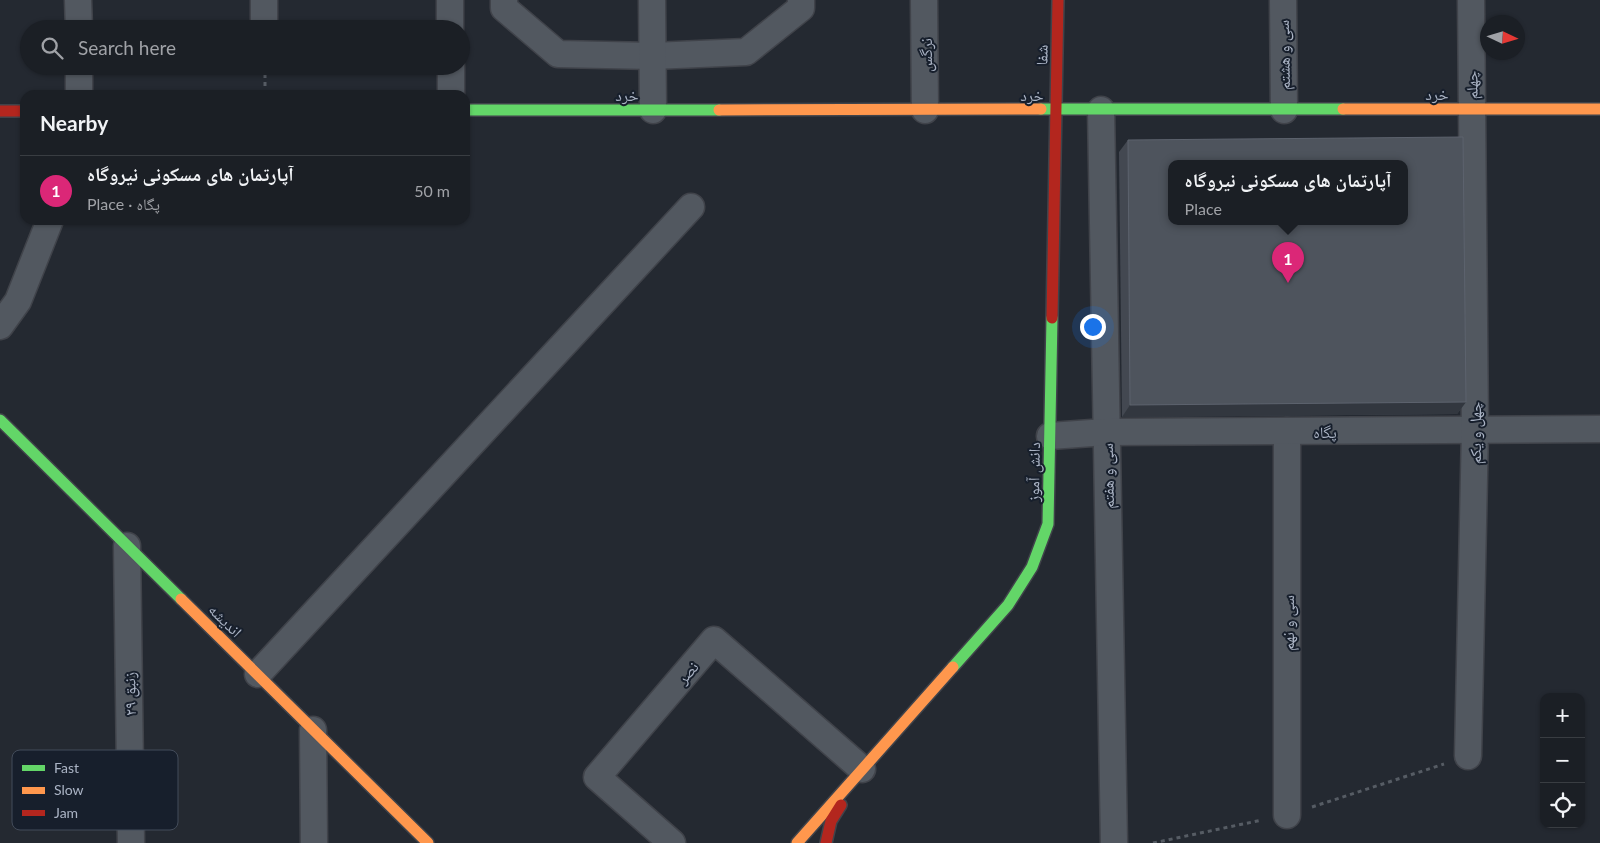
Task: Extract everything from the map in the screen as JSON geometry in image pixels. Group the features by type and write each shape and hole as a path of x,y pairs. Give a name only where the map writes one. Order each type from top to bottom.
{"street":[{"path":"78,0 79,20"},
{"path":"264,0 264,20"},
{"path":"450,0 450,20"},
{"path":"504,0 504,8 558,54 653,56 746,52 800,8 801,0"},
{"path":"652,0 653,110"},
{"name":"نرگس","path":"924,0 925,110"},
{"name":"شفا","path":"1056,110 1058,0"},
{"name":"سی و هشتم","path":"1283,0 1284,110"},
{"name":"چهلم","path":"1471,0 1472,109"},
{"path":"79,75 80,90"},
{"path":"451,75 451,90"},
{"name":"چهل و یکم","path":"1468,756 1475,429 1472,109"},
{"name":"خرد","path":"470,110 1600,109"},
{"name":"دانش آموز","path":"797,843 1008,605 1032,567 1048,524 1056,110"},
{"name":"سی و هفتم","path":"1101,110 1114,843"},
{"path":"0,111 20,111"},
{"path":"258,674 691,207"},
{"path":"0,326 18,301 48,225"},
{"name":"اندیشه","path":"0,420 428,843"},
{"name":"پگاه","path":"1050,436 1106,432 1600,429"},
{"name":"سی و نهم","path":"1287,431 1287,815"},
{"name":"زنبق ۲۹","path":"127,546 130,750"},
{"name":"نصر","path":"672,843 597,776 714,640 862,769"},
{"path":"313,730 314,843"},
{"name":"دانش آموز","path":"826,843 832,821 862,769"},
{"name":"زنبق ۲۹","path":"131,830 131,843"}],"path":[{"path":"265,75 265,90"}],"building":[{"path":"1463,137 1466,402 1130,405 1128,140"}],"traffic: fast":[{"path":"1041,109 1343,109"},
{"path":"470,110 719,110"},
{"path":"953,667 1008,605 1032,567 1048,524 1052,318"},
{"path":"0,420 181,599"}],"traffic: slow":[{"path":"719,110 1041,109"},
{"path":"1343,109 1600,109"},
{"path":"181,599 428,843"},
{"path":"797,843 953,667"}],"traffic: jam":[{"path":"1052,318 1058,0"},
{"path":"0,111 20,111"},
{"path":"826,843 831,821 841,805"}],"place":[{"name":"آپارتمان های مسکونی نیروگاه","path":"1288,283"}]}
